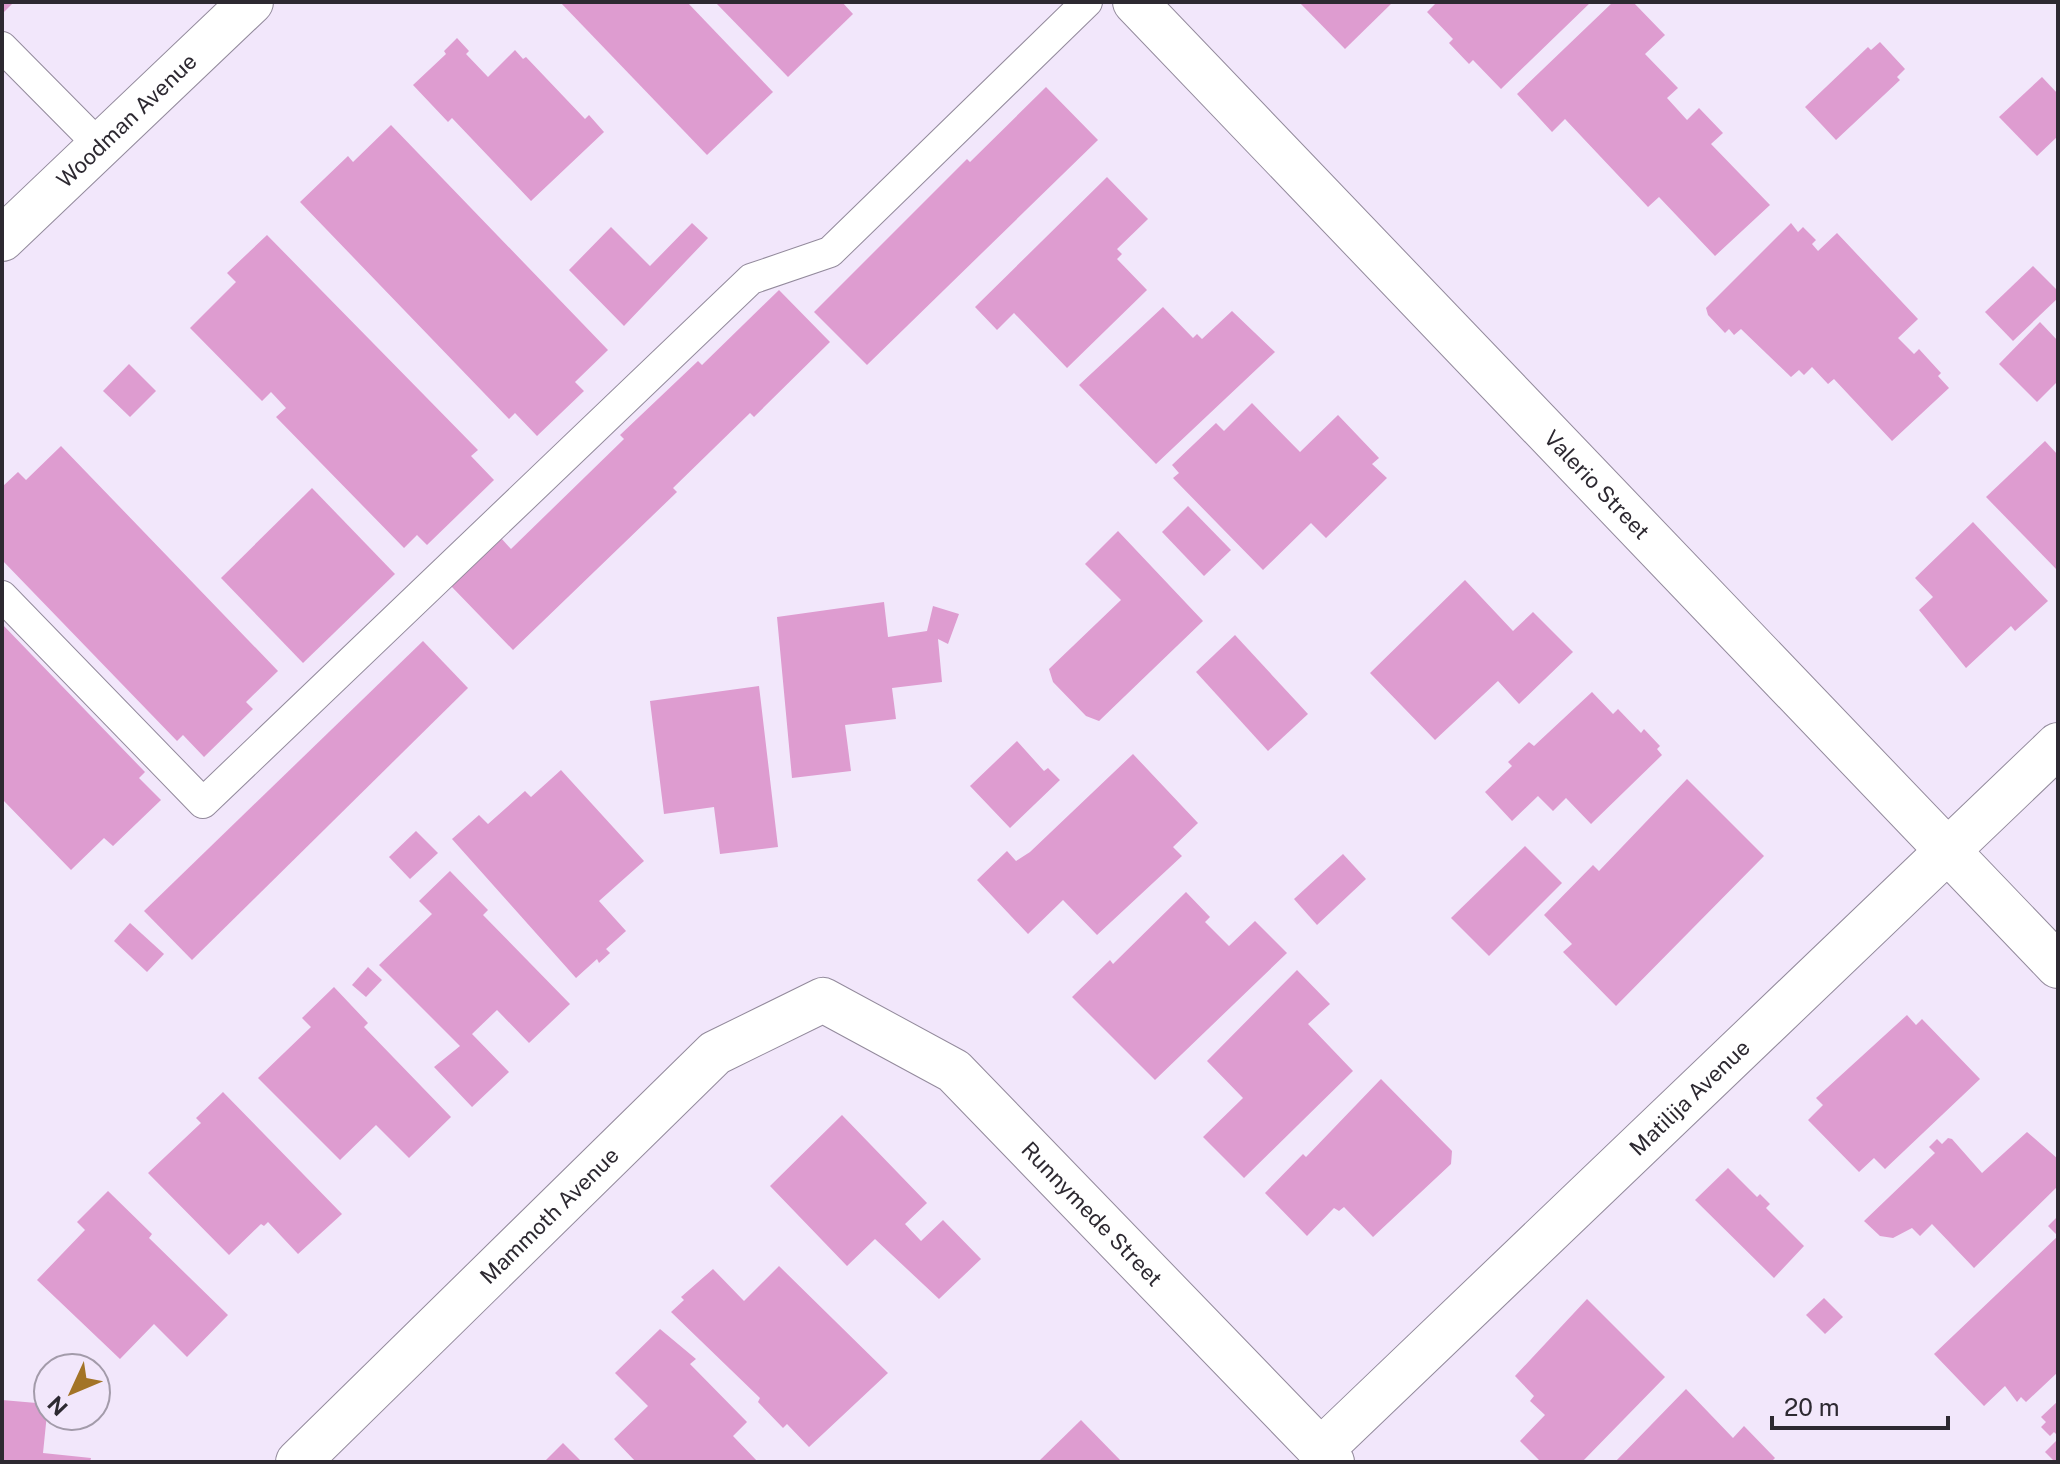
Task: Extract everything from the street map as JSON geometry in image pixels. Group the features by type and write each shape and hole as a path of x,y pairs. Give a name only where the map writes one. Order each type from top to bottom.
{"street":[{"name":"Woodman Avenue","path":"2,239 251,2"},
{"name":"Valerio Street","path":"1154,8 1947,852 2058,966"},
{"name":"Matilija Avenue","path":"1326,1456 2058,745"},
{"name":"Runnymede Street","path":"823,1000 954,1071 1326,1456"},
{"name":"Mammoth Avenue","path":"298,1462 715,1053 823,1000"}],"lane":[{"path":"2,596 203,803 751,279 830,252 1087,2"},
{"path":"2,47 100,146"}],"building":[{"path":"2,2 14,2 2,14"},
{"path":"560,2 687,2 773,92 707,155"},
{"path":"715,2 842,2 853,14 788,77"},
{"path":"1299,2 1393,2 1345,49"},
{"path":"1437,2 1591,2 1501,89 1473,60 1469,64 1449,43 1453,39 1427,12"},
{"path":"1613,2 1633,2 1665,35 1645,54 1678,88 1667,98 1687,120 1699,108 1723,133 1711,144 1770,205 1715,256 1659,197 1648,207 1565,119 1552,132 1517,94"},
{"path":"457,38 469,51 466,54 488,77 515,50 523,59 526,57 585,119 589,115 604,132 531,201 452,118 448,122 413,85 446,54 444,51"},
{"path":"1880,42 1905,69 1897,77 1900,80 1836,140 1805,107 1868,47 1871,50"},
{"path":"2042,77 2058,94 2058,136 2037,156 1999,117"},
{"path":"1046,87 1098,140 867,365 814,312 967,159 970,162"},
{"path":"391,125 608,350 575,382 584,391 537,436 515,413 509,419 300,202 348,156 353,162"},
{"path":"1107,177 1148,219 1117,249 1122,254 1117,259 1147,290 1067,368 1014,313 997,330 975,307"},
{"path":"692,223 708,238 624,326 569,270 611,227 650,266"},
{"path":"1791,223 1798,232 1803,227 1816,240 1812,244 1818,251 1837,233 1918,319 1898,338 1914,354 1919,349 1941,373 1938,376 1949,388 1892,441 1834,379 1828,384 1812,367 1804,375 1799,370 1791,377 1741,329 1734,335 1729,329 1725,333 1708,315 1706,308"},
{"path":"267,235 478,450 471,456 494,480 427,545 417,535 404,548 276,417 286,408 271,392 262,401 190,328 236,282 227,273"},
{"path":"2033,266 2058,291 2058,298 2013,341 1985,312"},
{"path":"779,290 830,342 754,417 750,413 673,488 677,492 513,650 451,586 501,538 511,549 624,439 620,435 698,361 702,365"},
{"path":"1163,307 1193,338 1197,334 1202,339 1232,311 1275,352 1156,464 1079,385"},
{"path":"2040,322 2058,341 2058,381 2037,402 1999,364"},
{"path":"129,364 156,391 130,417 103,391"},
{"path":"1252,403 1300,452 1338,415 1379,458 1372,464 1387,478 1326,538 1311,523 1263,570 1173,478 1179,473 1172,465 1216,423 1224,431"},
{"path":"2045,441 2058,455 2058,571 1986,497"},
{"path":"61,446 278,671 246,702 253,709 204,757 183,735 177,741 2,560 2,487 18,472 26,480"},
{"path":"312,488 395,574 303,663 221,578"},
{"path":"1188,506 1231,550 1204,576 1162,532"},
{"path":"1973,522 2048,601 2015,631 2011,626 1966,668 1919,610 1933,597 1915,578"},
{"path":"1118,531 1203,621 1099,721 1086,716 1053,682 1049,669 1121,600 1085,564"},
{"path":"1465,580 1513,631 1533,612 1573,652 1519,704 1498,681 1435,740 1370,673"},
{"path":"884,602 888,637 927,631 933,606 959,614 948,644 938,639 942,682 892,688 896,719 845,725 851,771 792,778 777,617"},
{"path":"2,624 145,772 139,778 161,800 113,846 104,838 71,870 2,799"},
{"path":"1235,635 1308,714 1268,751 1196,672"},
{"path":"423,641 468,688 192,960 144,911"},
{"path":"759,686 778,847 720,854 714,807 664,814 650,701"},
{"path":"1592,692 1613,714 1618,709 1641,733 1644,729 1660,746 1657,749 1662,755 1591,824 1566,798 1553,811 1538,796 1512,821 1485,792 1512,766 1508,762 1529,742 1534,746"},
{"path":"1017,741 1044,771 1048,768 1060,780 1010,828 970,786"},
{"path":"1133,754 1198,823 1173,847 1182,856 1097,935 1063,900 1028,934 977,880 1007,851 1016,861 1030,852"},
{"path":"561,770 644,861 599,901 626,931 606,949 610,953 599,963 597,959 576,978 452,839 479,815 488,824 525,791 531,797"},
{"path":"1687,779 1764,856 1616,1006 1563,952 1572,944 1544,915 1593,865 1599,871"},
{"path":"416,831 438,853 410,879 389,857"},
{"path":"1525,846 1562,883 1489,956 1451,918"},
{"path":"1343,854 1366,879 1317,925 1294,899"},
{"path":"450,871 488,910 483,915 570,1004 529,1043 497,1010 472,1034 509,1072 472,1107 434,1067 460,1046 379,965 432,914 419,901"},
{"path":"1186,892 1210,917 1205,922 1229,946 1255,921 1287,953 1155,1080 1072,997 1110,960 1113,964"},
{"path":"130,923 164,954 147,972 114,941"},
{"path":"368,967 382,980 366,997 352,985"},
{"path":"1297,970 1330,1004 1308,1024 1353,1071 1244,1178 1203,1137 1243,1098 1207,1061"},
{"path":"334,987 368,1023 364,1027 451,1117 409,1158 376,1125 340,1160 258,1078 311,1027 302,1018"},
{"path":"1907,1015 1916,1025 1922,1019 1980,1079 1885,1169 1874,1158 1859,1172 1808,1120 1823,1105 1816,1098"},
{"path":"1381,1079 1452,1151 1451,1164 1373,1237 1344,1207 1339,1211 1334,1208 1307,1236 1265,1193 1303,1154 1306,1157"},
{"path":"223,1092 342,1214 298,1254 268,1222 264,1226 261,1224 229,1255 148,1173 201,1123 196,1118"},
{"path":"842,1115 927,1203 905,1224 921,1241 943,1220 981,1259 939,1299 875,1239 847,1266 770,1186"},
{"path":"2027,1132 2058,1159 2058,1186 1974,1268 1932,1224 1920,1236 1912,1228 1893,1238 1880,1236 1864,1221 1935,1153 1929,1147 1937,1139 1942,1144 1948,1138 1952,1139 1982,1173"},
{"path":"1728,1168 1757,1197 1760,1194 1770,1204 1766,1208 1804,1246 1774,1278 1695,1200"},
{"path":"108,1191 152,1234 149,1238 228,1315 187,1357 154,1324 120,1359 37,1280 85,1230 77,1222"},
{"path":"2058,1216 2058,1236 2048,1226"},
{"path":"2058,1236 2058,1372 2026,1402 2021,1397 2017,1402 2005,1386 1984,1406 1934,1354"},
{"path":"779,1266 888,1373 809,1447 787,1424 783,1428 758,1402 760,1398 671,1312 684,1300 681,1297 713,1269 744,1301"},
{"path":"1824,1298 1843,1317 1825,1334 1806,1315"},
{"path":"1587,1299 1665,1377 1582,1462 1541,1462 1520,1441 1545,1415 1530,1401 1534,1396 1515,1376"},
{"path":"660,1329 696,1359 690,1364 747,1422 733,1436 758,1462 636,1462 614,1439 648,1406 615,1373"},
{"path":"1686,1389 1733,1438 1744,1426 1775,1458 1771,1462 1615,1462"},
{"path":"2,1400 32,1403 32,1432 45,1432 43,1453 91,1458 90,1462 2,1462"},
{"path":"2058,1401 2058,1436 2054,1432 2050,1436 2041,1427 2046,1422 2041,1417"},
{"path":"1081,1420 1122,1462 1038,1462"},
{"path":"2058,1439 2058,1462 2055,1462 2045,1452"},
{"path":"563,1443 582,1462 544,1462"}]}
